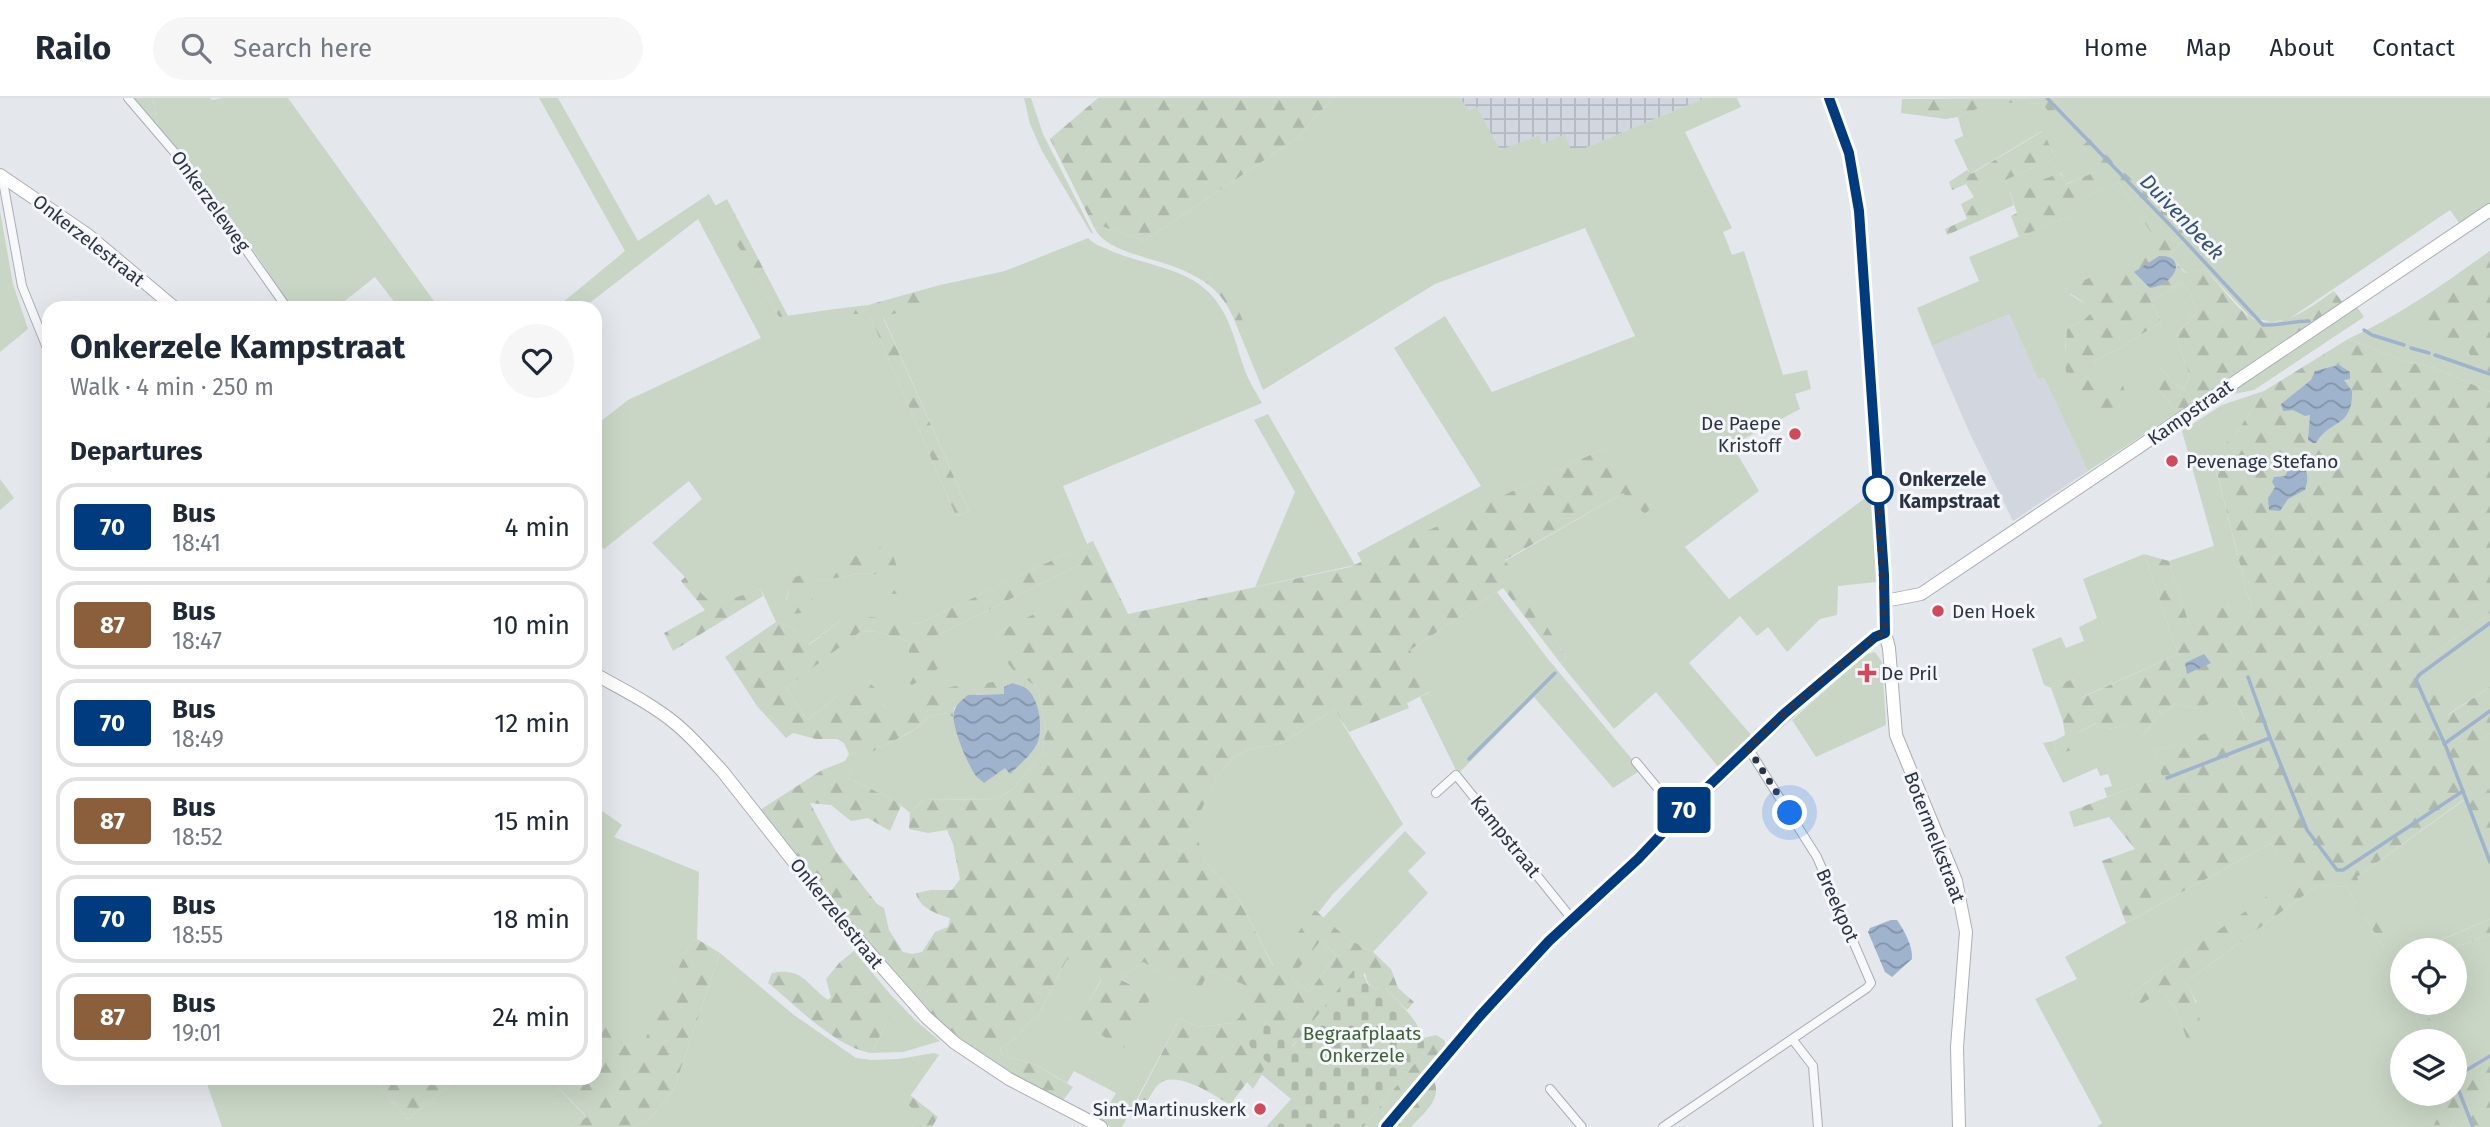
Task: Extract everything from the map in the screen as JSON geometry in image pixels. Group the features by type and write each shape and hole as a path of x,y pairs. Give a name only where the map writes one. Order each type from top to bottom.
{"street":[{"name":"Onkerzeleweg","path":"128,98 192,173 282,301"},
{"name":"Botermelkstraat","path":"1829,98 1849,153 1859,211 1885,633 1889,649 1896,734 1947,856 1962,903 1966,932 1957,1046 1959,1127"},
{"name":"Onkerzelestraat","path":"1,176 89,235 167,301"},
{"path":"1,176 22,286 42,336"},
{"name":"Kampstraat","path":"1885,601 1921,594 2490,210"},
{"path":"1386,1127 1488,1007 1572,919 1632,865 1748,748 1817,684 1875,637 1885,633"},
{"name":"Onkerzelestraat","path":"602,678 651,706 677,724 696,743 723,772 831,909 930,1021 955,1042 1009,1079 1101,1127"},
{"name":"Breekpot","path":"1663,1127 1793,1040 1871,983 1817,857 1748,748"},
{"path":"1636,762 1680,815"},
{"name":"Kampstraat","path":"1436,793 1456,775 1572,919"},
{"path":"1793,1040 1813,1066 1818,1127"},
{"path":"1550,1089 1582,1127"}],"shaded area":[{"path":"1460,98 1705,98 1585,148 1570,148 1564,135 1542,144 1538,135 1500,151 1477,107 1469,112"},
{"path":"2009,314 2038,379 2044,378 2088,471 2013,521 1971,436 1932,346"}],"green space":[{"path":"132,98 153,98 157,126"},
{"path":"153,98 288,98 434,301 394,301 375,277 345,301 286,301 258,257 190,165 157,126"},
{"path":"539,98 558,98 638,241 709,194 779,317 835,309 836,314 869,314 956,516 969,511 883,316 944,299 940,285 1005,271 1088,238 1124,256 1179,273 1203,287 1224,313 1247,375 1262,403 1063,486 1087,544 918,624 841,620 808,645 791,627 776,622 761,589 713,606 652,543 702,499 689,481 604,549 602,547 602,420 628,400 761,338 698,219 592,301 564,301 625,251","holes":["889,544 881,575 864,573 812,582 786,600 789,589"]},
{"path":"1024,98 1031,98 1043,134 1093,233 1042,151 1030,124"},
{"path":"1098,98 1333,98 1296,139 1144,241 1104,227 1095,229 1050,139"},
{"path":"1333,98 1460,98 1469,111 1477,107 1500,150 1539,135 1542,144 1565,134 1570,148 1585,148 1705,98 1737,98 1741,107 1685,132 1732,228 1723,232 1732,255 1744,251 1783,375 1807,370 1811,389 1795,394 1800,409 1732,445 1759,491 1685,547 1729,599 1872,493 1876,582 1838,586 1837,615 1820,619 1787,652 1768,627 1757,636 1740,616 1689,663 1752,736 1720,769 1656,692 1614,729 1561,664 1566,657 1505,561 1623,493 1605,448 1362,562 1357,553 1481,486 1394,348 1445,316 1492,392 1635,336 1585,228 1435,284 1263,390 1240,334 1245,331 1210,275 1205,282 1179,269 1130,253 1109,243 1095,229 1104,227 1144,241 1296,139"},
{"path":"2053,98 2490,98 2490,203 2462,227 2450,210 2289,319 2271,322 2250,317 2205,269 2186,273 2170,255 2189,235 2143,191 2082,146 2103,169 2066,184 2061,173 2010,193 2014,205 1990,216 1980,191 2055,158 2042,131 1970,174 1954,140 1963,136 1958,117 1992,101 2043,104 2067,115"},
{"path":"2053,98 2067,115 2057,123 2043,104 1992,102 1958,117 1946,119 1901,113 1902,99"},
{"path":"2043,131 2055,158 1981,191 1990,216 1947,235 1945,229 1967,219 1961,204 1974,197 1966,184 1952,190 1949,182 1967,170 1971,174"},
{"path":"2090,139 2189,235 2170,255 2185,273 2205,269 2250,317 2261,321 2284,320 2334,291 2346,307 2177,413 2159,389 2155,372 2161,368 2173,383 2183,389 2190,376 2177,333 2197,313 2190,292 2180,283 2151,301 2161,322 2094,361 2103,374 2120,376 2125,392 2119,406 2108,413 2096,407 2073,387 2065,364 2067,329 2083,321 2091,313 2075,296 2062,290 2160,247 2119,182 2068,205 2070,216 2019,237 2011,216 2017,213 2010,192 2060,173 2067,184 2102,169 2082,146"},
{"path":"2119,182 2161,248 2063,290 2087,305 2091,313 2083,321 2067,329 2065,349 2102,376 2097,372 2094,361 2161,322 2151,301 2180,283 2190,292 2197,313 2177,333 2190,376 2183,389 2173,383 2161,368 2159,389 2177,413 2088,471 2044,378 2038,379 2009,314 1932,346 1917,308 1979,281 1969,257 2070,216 2067,205"},
{"path":"727,199 788,316 779,317 715,206"},
{"path":"0,211 13,284 28,329 0,352"},
{"path":"2490,251 2490,392 2435,368 2404,361 2348,339 2404,309"},
{"path":"2490,251 2490,372 2476,366 2467,349 2461,344 2426,338 2419,319 2423,299"},
{"path":"1210,275 1223,284 1232,297 1246,327 1240,334 1227,305 1205,282"},
{"path":"940,285 945,299 883,317 969,511 956,516 869,314 836,314 835,309 868,305"},
{"path":"2357,307 2364,317 2254,390 2223,396"},
{"path":"2348,339 2404,361 2435,368 2490,392 2490,613 2421,662 2448,715 2490,687 2490,733 2470,747 2490,792 2490,860 2463,800 2357,877 2390,942 2384,948 2346,887 2318,885 2186,982 2200,1019 2198,1043 2190,1047 2176,1010 2163,991 2139,1005 2132,1002 2130,995 2293,878 2271,843 2126,923 2102,861 2135,849 2109,817 2074,827 2069,812 2162,776 2155,752 2244,719 2234,695 2195,709 2176,704 2159,715 2142,737 2122,726 2109,729 2096,723 2073,735 2072,750 2057,754 2054,741 2065,735 2051,688 2073,679 2081,698 2178,654 2144,554 2169,561 2189,624 2228,605 2236,618 2252,612 2216,469 2215,453 2235,435 2264,391"},
{"path":"2264,391 2235,435 2215,454 2216,470 2252,612 2236,619 2228,605 2189,625 2169,561 2214,546 2182,431 2222,405"},
{"path":"1268,414 1355,565 1255,587 1295,492 1254,420"},
{"path":"1605,448 1658,501 1645,514 1623,493 1505,560 1566,657 1561,664 1503,588 1410,650 1431,691 1407,703 1409,708 1349,732 1334,709 1283,743 1251,749 1233,757 1216,779 1193,827 1206,863 1236,894 1273,966 1315,910 1348,939 1373,952 1391,969 1398,988 1414,1002 1407,1010 1385,988 1371,986 1365,973 1292,1046 1261,1018 1269,1063 1253,1089 1247,1082 1230,1105 1196,1086 1175,1080 1166,1080 1159,1084 1146,1103 1138,1099 1180,1018 1198,1027 1232,1023 1239,1018 1254,989 1210,970 1199,991 1143,962 1123,976 1122,980 1151,997 1124,1048 1068,1016 1081,995 1090,1001 1101,980 1067,959 1039,1015 1028,1023 1018,1037 1000,1049 1002,1055 1036,1065 1073,1087 1062,1102 1007,1075 937,1027 877,961 760,810 822,770 845,761 849,754 844,743 837,739 816,739 793,733 786,738 757,706 725,657 776,622 791,627 809,645 841,620 857,615 918,624 1093,541 1128,614 1350,567","holes":["1079,565 1087,587 997,633 1009,665 1015,672 1000,680 947,688 906,706 887,709 882,704 879,691 863,678 808,720 786,688 861,631 878,632 908,641 909,654 900,669 903,679 912,685 948,660 934,637","1027,680 1038,688 1046,731 1041,754 1014,788 996,800 924,799 910,813 909,829 928,833 947,830 953,844 960,879 952,890 916,893 925,906 950,918 948,927 935,932 922,952 903,952 889,930 884,908 877,904 835,850 810,803 831,805 851,821 868,818 890,831 901,806 848,778 853,767 873,751 921,725 929,716 944,713 953,717 954,708 977,694 1004,694 1004,687 1011,683 1024,687","1321,940 1336,955 1309,992 1291,978"]},
{"path":"0,479 14,498 0,510"},
{"path":"889,544 906,593 892,594 887,590 881,575 864,573 813,582 812,603 802,613 790,614 785,608 789,589 784,581"},
{"path":"2144,554 2178,654 2080,698 2073,679 2051,688 2044,685 2032,649 2061,637 2066,648 2084,641 2079,627 2097,618 2083,579"},
{"path":"1079,565 1088,587 997,633 1016,673 1002,681 956,686 902,709 887,709 882,704 837,696 808,720 786,688 860,631 878,632 908,641 909,654 934,637"},
{"path":"685,577 713,605 761,589 763,596 673,651 664,633 705,610 681,581"},
{"path":"1497,592 1548,659 1641,770 1613,788 1534,697 1458,774 1420,697 1430,692 1410,650"},
{"path":"2490,613 2490,687 2447,715 2421,662"},
{"path":"1875,652 1882,662 1886,725 1816,757 1792,720 1866,654"},
{"path":"1027,680 1038,688 1046,731 1041,754 1014,788 996,800 924,799 910,813 896,801 848,778 853,767 862,758 910,732 929,716 944,713 953,717 970,767 1005,767 1010,774 1030,693 1024,687"},
{"path":"2234,694 2244,720 2155,752 2163,776 2107,797 2104,788 2112,786 2108,774 2100,776 2097,768 2063,783 2043,743 2054,741 2057,753 2073,735 2097,723 2109,729 2122,726 2143,736 2159,715 2176,704 2195,709"},
{"path":"1334,709 1403,824 1333,894 1318,913 1315,911 1274,967 1236,894 1206,863 1192,827 1216,779 1233,757 1251,749 1283,743"},
{"path":"2490,733 2490,792 2469,747"},
{"path":"2464,800 2490,860 2490,919 2445,938 2390,938 2390,944 2357,877"},
{"path":"602,811 622,825 614,837 699,872 697,939 691,941 644,1043 602,1009"},
{"path":"1405,831 1426,853 1408,871 1428,893 1373,952 1348,939 1323,918"},
{"path":"2271,843 2294,878 2130,995 2152,997 2163,991 2176,1010 2190,1046 2196,1001 2186,982 2318,885 2346,887 2384,948 2390,944 2390,1015 2416,1015 2422,1029 2390,1029 2390,1106 2443,1106 2433,1127 2096,1127 2102,1123 2035,999 2077,979 2065,957"},
{"path":"2490,919 2490,935 2467,943 2467,938 2446,938"},
{"path":"2490,935 2490,1055 2467,1065 2467,1029 2434,1029 2428,1015 2467,1015 2467,943"},
{"path":"697,939 720,953 674,1089 651,1118 632,1127 571,1127 587,1117 556,1085 602,1085 602,1009 644,1042 691,941"},
{"path":"1320,939 1336,955 1309,992 1291,978"},
{"path":"854,951 891,995 891,1015 871,1053 844,1043 830,1034 768,983 772,973 791,973 804,979 828,1000 831,997 826,979 840,962"},
{"path":"720,953 794,1015 856,1058 899,1059 934,1053 939,1055 906,1102 921,1115 912,1127 632,1127 651,1118 674,1089"},
{"path":"1067,959 1101,979 1090,1001 1081,996 1068,1016 1124,1047 1150,998 1122,979 1143,962 1198,990 1210,970 1255,989 1239,1018 1232,1023 1198,1027 1180,1018 1122,1127 1111,1127 1100,1120 1116,1093 1074,1071 1067,1083 1036,1065 1002,1055 1000,1049 1018,1037 1028,1023 1039,1015"},
{"name":"Begraafplaats Onkerzele","path":"1357,966 1369,985 1385,988 1412,1017 1422,1034 1424,1052 1363,1127 1266,1127 1291,1099 1261,1074 1268,1063 1244,1041 1261,1018 1293,1046"},
{"path":"891,995 940,1041 903,1052 871,1053 891,1015"},
{"path":"2416,1015 2428,1015 2434,1029 2422,1029"},
{"path":"1436,1035 1444,1040 1447,1048 1429,1073 1436,1088 1433,1102 1411,1127 1363,1127 1424,1052 1424,1038"},
{"path":"2490,1055 2490,1127 2471,1127 2463,1106 2467,1106 2467,1065"},
{"path":"207,1085 378,1085 408,1119 450,1085 556,1085 587,1118 571,1127 222,1127"},
{"path":"378,1085 450,1085 408,1119"},
{"path":"910,1095 938,1117 932,1127 912,1127 920,1115 905,1102"},
{"path":"2443,1106 2462,1106 2450,1127 2433,1127"},
{"path":"2462,1106 2464,1106 2471,1127 2450,1127"}],"water":[{"path":"2159,256 2173,259 2176,269 2167,281 2150,288 2134,272"},
{"path":"2339,365 2350,372 2350,379 2344,380 2352,391 2349,411 2340,422 2313,443 2308,440 2310,415 2305,416 2293,410 2283,411 2281,404 2311,380 2315,371"},
{"path":"2294,464 2302,465 2306,471 2305,490 2288,499 2280,511 2269,510 2268,498 2275,487 2272,482 2274,477 2285,476"},
{"path":"2204,654 2211,663 2187,674 2185,663"},
{"path":"1012,683 1027,689 1034,699 1040,721 1038,741 1030,754 1010,774 1005,768 984,783 976,776 964,754 957,734 954,712 968,695 1004,694 1004,687"},
{"path":"1897,920 1900,924 1908,938 1912,954 1912,959 1892,977 1885,972 1868,932 1870,928"}],"waterway":[{"name":"Duivenbeek","path":"2047,98 2263,325 2309,321"},
{"name":"Duivenbeek","path":"2364,330 2404,345"},
{"name":"Duivenbeek","path":"2411,348 2429,353"},
{"name":"Duivenbeek","path":"2435,355 2490,374"},
{"name":"Duivenbeek","path":"2490,623 2419,675 2416,680 2446,747 2490,862"},
{"path":"1469,759 1555,673"},
{"path":"2248,677 2270,738"},
{"path":"2444,744 2490,711"},
{"path":"2167,778 2270,738 2307,830 2337,870 2343,870 2463,791"},
{"name":"Duivenbeek","path":"2467,1070 2490,1056"},
{"name":"Duivenbeek","path":"2465,1106 2473,1127"}],"bus line":[{"name":"70","path":"1386,1127 1479,1017 1549,941 1626,871 1694,800 1785,713 1875,637 1885,633 1884,575 1859,211 1849,153 1829,98"}],"place":[{"name":"De Paepe Kristoff","path":"1795,434"},
{"name":"Pevenage Stefano","path":"2172,461"},
{"name":"Onkerzele Kampstraat","path":"1878,490"},
{"name":"Den Hoek","path":"1938,611"},
{"name":"De Pril","path":"1867,673"},
{"name":"Sint-Martinuskerk","path":"1260,1109"}],"route":[{"path":"1790,813 1748,748 1817,684 1875,637 1885,633 1878,490"}]}
